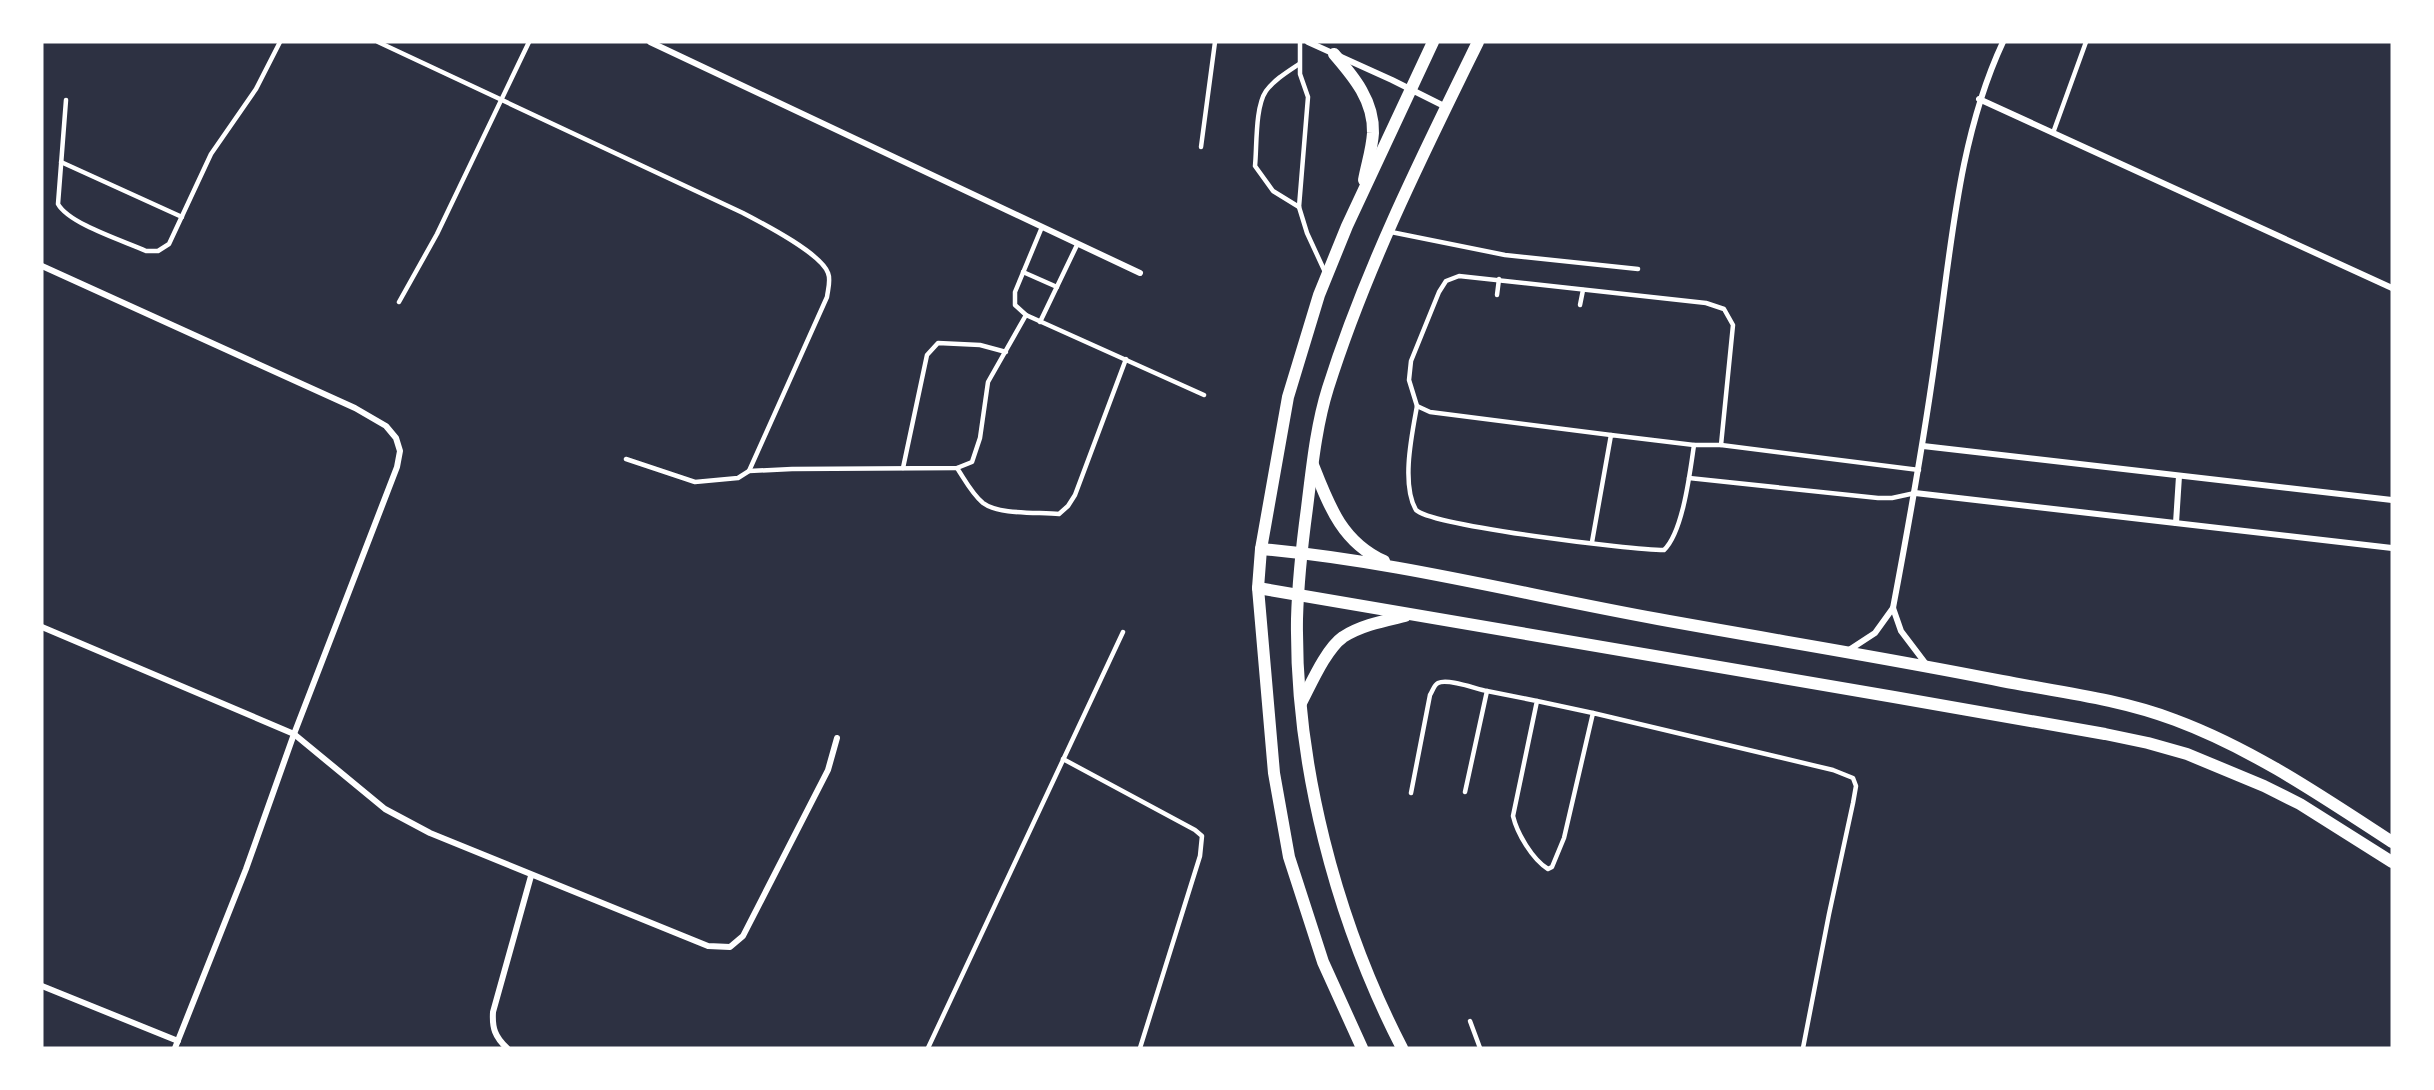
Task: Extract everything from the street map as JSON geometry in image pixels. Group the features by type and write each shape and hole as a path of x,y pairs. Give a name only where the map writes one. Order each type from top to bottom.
{"main road":[{"path":"1362,1048 1323,962 1290,857 1274,773 1258,588 1261,549 1288,397 1318,295 1433,42"},
{"path":"1402,1048 1376,994 1347,918 1328,854 1309,769 1301,703 1297,621 1301,552 1312,464 1328,390 1371,267 1478,42"},
{"path":"1334,54 1353,76 1364,95 1372,119 1372,135 1363,193"},
{"path":"1312,464 1327,500 1351,540 1376,557 1396,566"},
{"path":"1261,549 1301,552 1396,566 1640,616 1928,666 2129,705 2175,720 2213,736 2296,781 2392,842"},
{"path":"1258,588 1894,696 2105,734 2157,746 2224,767 2264,786 2300,804 2392,862"},
{"path":"1301,703 1321,665 1342,638 1371,624 1412,615"}],"street":[{"path":"650,42 1140,273"},
{"path":"1308,42 1446,107"},
{"path":"1928,666 1907,641 1896,622 1893,608 1923,446 1952,238 1968,146 1979,99 2003,42"},
{"path":"1979,99 2392,288"},
{"path":"42,266 355,408 386,426 396,438 400,451 391,487 372,528 246,869 175,1048"},
{"path":"1923,446 2392,500"},
{"path":"2176,523 2180,476"},
{"path":"1915,494 2392,548"},
{"path":"1844,653 1875,633 1893,608"},
{"path":"42,627 294,734 385,809 430,833 531,876 708,946 730,947 743,936 828,770 837,738"},
{"path":"507,1048 496,1036 493,1027 493,1012 531,876"},
{"path":"42,986 178,1041"}],"lane":[{"path":"66,100 58,204 62,210 77,220 152,252 169,244 211,154 256,89 280,42"},
{"path":"378,42 743,213 788,238 822,263 828,272 828,297 749,471"},
{"path":"399,302 437,234 529,42"},
{"path":"1202,147 1215,42"},
{"path":"1300,42 1300,74 1308,98 1299,207 1307,233 1326,276"},
{"path":"2053,133 2086,42"},
{"path":"1299,64 1274,82 1265,92 1261,102 1255,166 1273,191 1299,207"},
{"path":"62,162 182,217"},
{"path":"1042,227 1014,300 1018,309 1040,322 1204,395"},
{"path":"1388,232 1505,255 1638,269"},
{"path":"1040,322 1077,245"},
{"path":"1023,273 1057,287"},
{"path":"1694,444 1689,478 1675,537 1664,550 1500,531 1420,515 1412,504 1409,492 1411,442 1417,406 1409,380 1411,361 1439,292 1446,281 1459,276 1706,303 1724,309 1733,325 1721,444"},
{"path":"1497,295 1499,279"},
{"path":"1580,305 1583,290"},
{"path":"626,459 695,482 738,478 749,471 827,468 957,468 972,462 977,451 987,382 1026,315"},
{"path":"903,468 927,355 938,343 980,345 1006,352"},
{"path":"957,468 975,495 984,504 999,510 1059,514 1075,495 1126,359"},
{"path":"1417,406 1430,412 1611,435 1694,444 1721,444 1919,470"},
{"path":"1592,542 1611,435"},
{"path":"1689,478 1878,498 1915,494"},
{"path":"928,1048 1123,632"},
{"path":"1411,794 1430,695 1435,685 1441,681 1736,746 1833,770 1853,778 1856,786 1853,803 1803,1048"},
{"path":"1466,792 1487,691"},
{"path":"1537,701 1513,816 1515,826 1540,864 1548,869 1552,867 1564,838 1593,713"},
{"path":"1063,759 1195,830 1202,836 1200,856 1140,1048"},
{"path":"1470,1021 1480,1048"}]}
